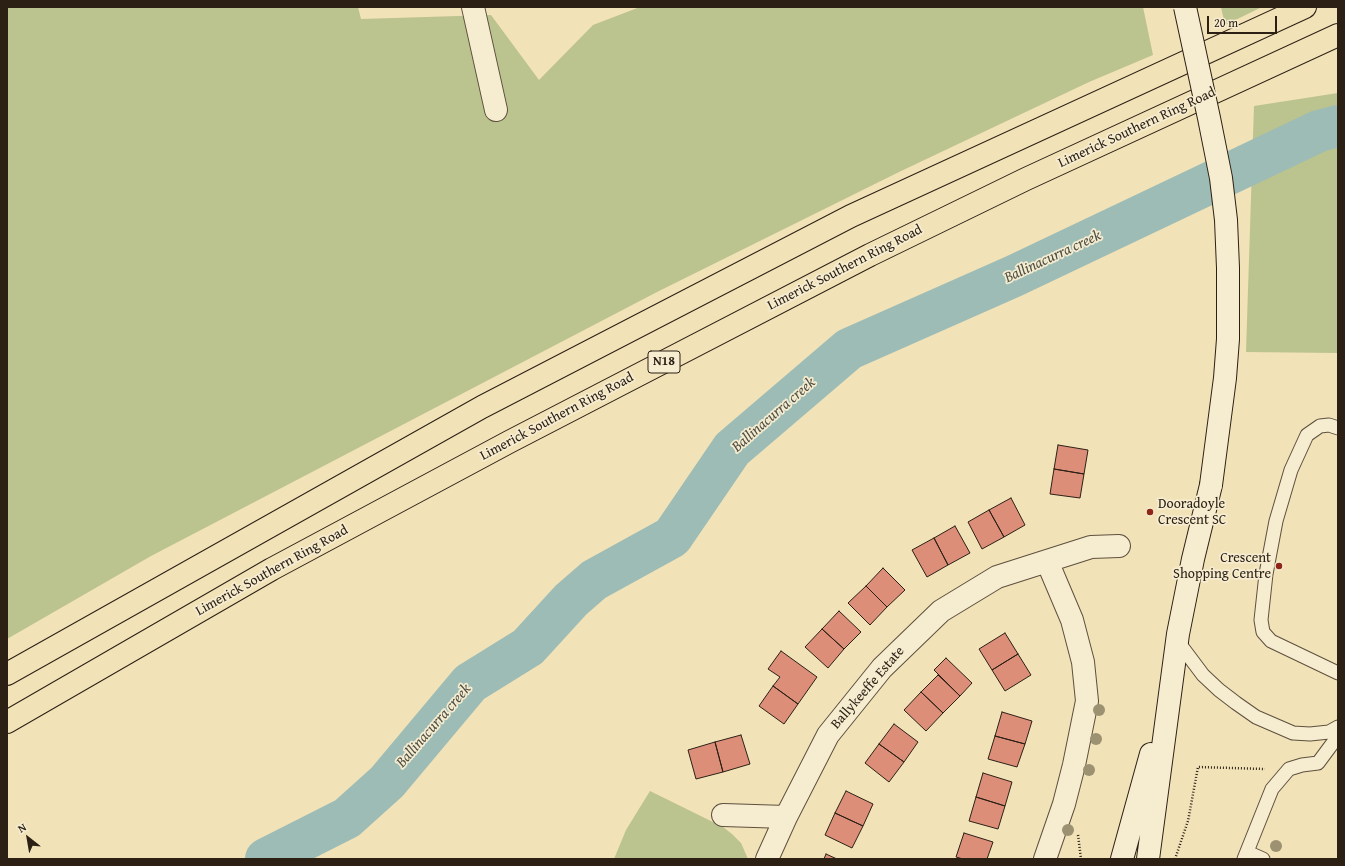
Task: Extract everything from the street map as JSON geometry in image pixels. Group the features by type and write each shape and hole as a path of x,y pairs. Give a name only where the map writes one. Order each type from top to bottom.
{"highway":[{"path":"7,674 482,406 852,216 1306,7"},
{"name":"Limerick Southern Ring Road","path":"7,722 272,569 516,438 862,258 1026,179 1338,35"}],"main road":[{"path":"473,7 496,110"},
{"path":"1148,859 1178,634 1193,559 1211,486 1225,378 1228,339 1226,220 1209,118 1184,7"},
{"name":"Ballykeeffe Estate","path":"767,859 786,817 828,735 882,668 942,611 997,577 1091,546 1119,546"},
{"path":"1045,859 1064,804 1070,781 1086,701 1083,662 1072,620 1046,561"},
{"path":"1122,859 1172,680"},
{"path":"722,815 786,817"}],"lane":[{"path":"1338,428 1329,425 1320,426 1308,435 1291,470 1276,521 1266,574 1261,620 1263,632 1271,641 1338,673"},
{"path":"1178,634 1182,647 1203,675 1219,690 1256,717 1293,733 1310,734 1329,732 1338,727"},
{"path":"1263,859 1245,856 1272,789 1289,769 1302,765 1318,763 1338,736"}],"path":[{"path":"1175,859 1188,821 1198,767 1289,769"}],"green space":[{"path":"7,7 358,7 361,19 491,15 539,80 593,25 640,7 1143,7 1153,55 1089,82 899,172 657,292 151,556 7,639"},
{"path":"1221,7 1262,7 1225,25"},
{"path":"1338,93 1338,353 1246,352 1254,106"},
{"path":"650,791 723,827 741,843 748,859 614,859 626,830"}],"building":[{"path":"1058,445 1088,450 1084,474 1054,469"},
{"path":"1054,469 1084,474 1080,498 1050,494"},
{"path":"1011,498 1025,525 1004,537 989,510"},
{"path":"989,510 1004,537 982,549 968,522"},
{"path":"955,526 970,553 948,565 934,538"},
{"path":"934,538 948,565 927,577 912,550"},
{"path":"883,568 905,590 887,607 866,586"},
{"path":"866,586 887,607 870,625 848,603"},
{"path":"839,611 861,632 844,649 822,629"},
{"path":"822,629 844,649 828,668 805,647"},
{"path":"1005,633 1018,654 992,670 979,649"},
{"path":"781,651 817,677 798,704 773,686 780,677 768,669"},
{"path":"1018,654 1031,675 1005,691 992,670"},
{"path":"946,658 972,683 960,696 934,670"},
{"path":"938,675 960,696 943,713 921,692"},
{"path":"773,686 798,704 784,724 759,706"},
{"path":"921,692 943,713 926,731 904,710"},
{"path":"1002,712 1032,721 1025,744 995,736"},
{"path":"894,724 918,742 904,762 879,744"},
{"path":"741,735 750,764 723,772 715,742"},
{"path":"995,736 1025,744 1017,767 988,759"},
{"path":"715,742 723,772 696,779 688,750"},
{"path":"879,744 904,762 889,782 865,763"},
{"path":"983,773 1012,782 1005,806 976,797"},
{"path":"846,791 873,804 863,826 835,813"},
{"path":"976,797 1005,806 998,829 969,821"},
{"path":"835,813 863,826 852,848 825,835"},
{"path":"964,833 993,842 987,859 963,859 956,857"},
{"path":"826,854 837,859 824,859"}],"waterway":[{"name":"Ballinacurra creek","path":"266,859 347,818 387,782 470,683 528,647 571,600 594,580 672,537 732,449 849,349 1014,276 1319,131 1338,126"}],"place":[{"name":"Dooradoyle Crescent SC","path":"1150,512"},
{"name":"Crescent Shopping Centre","path":"1279,566"}]}
